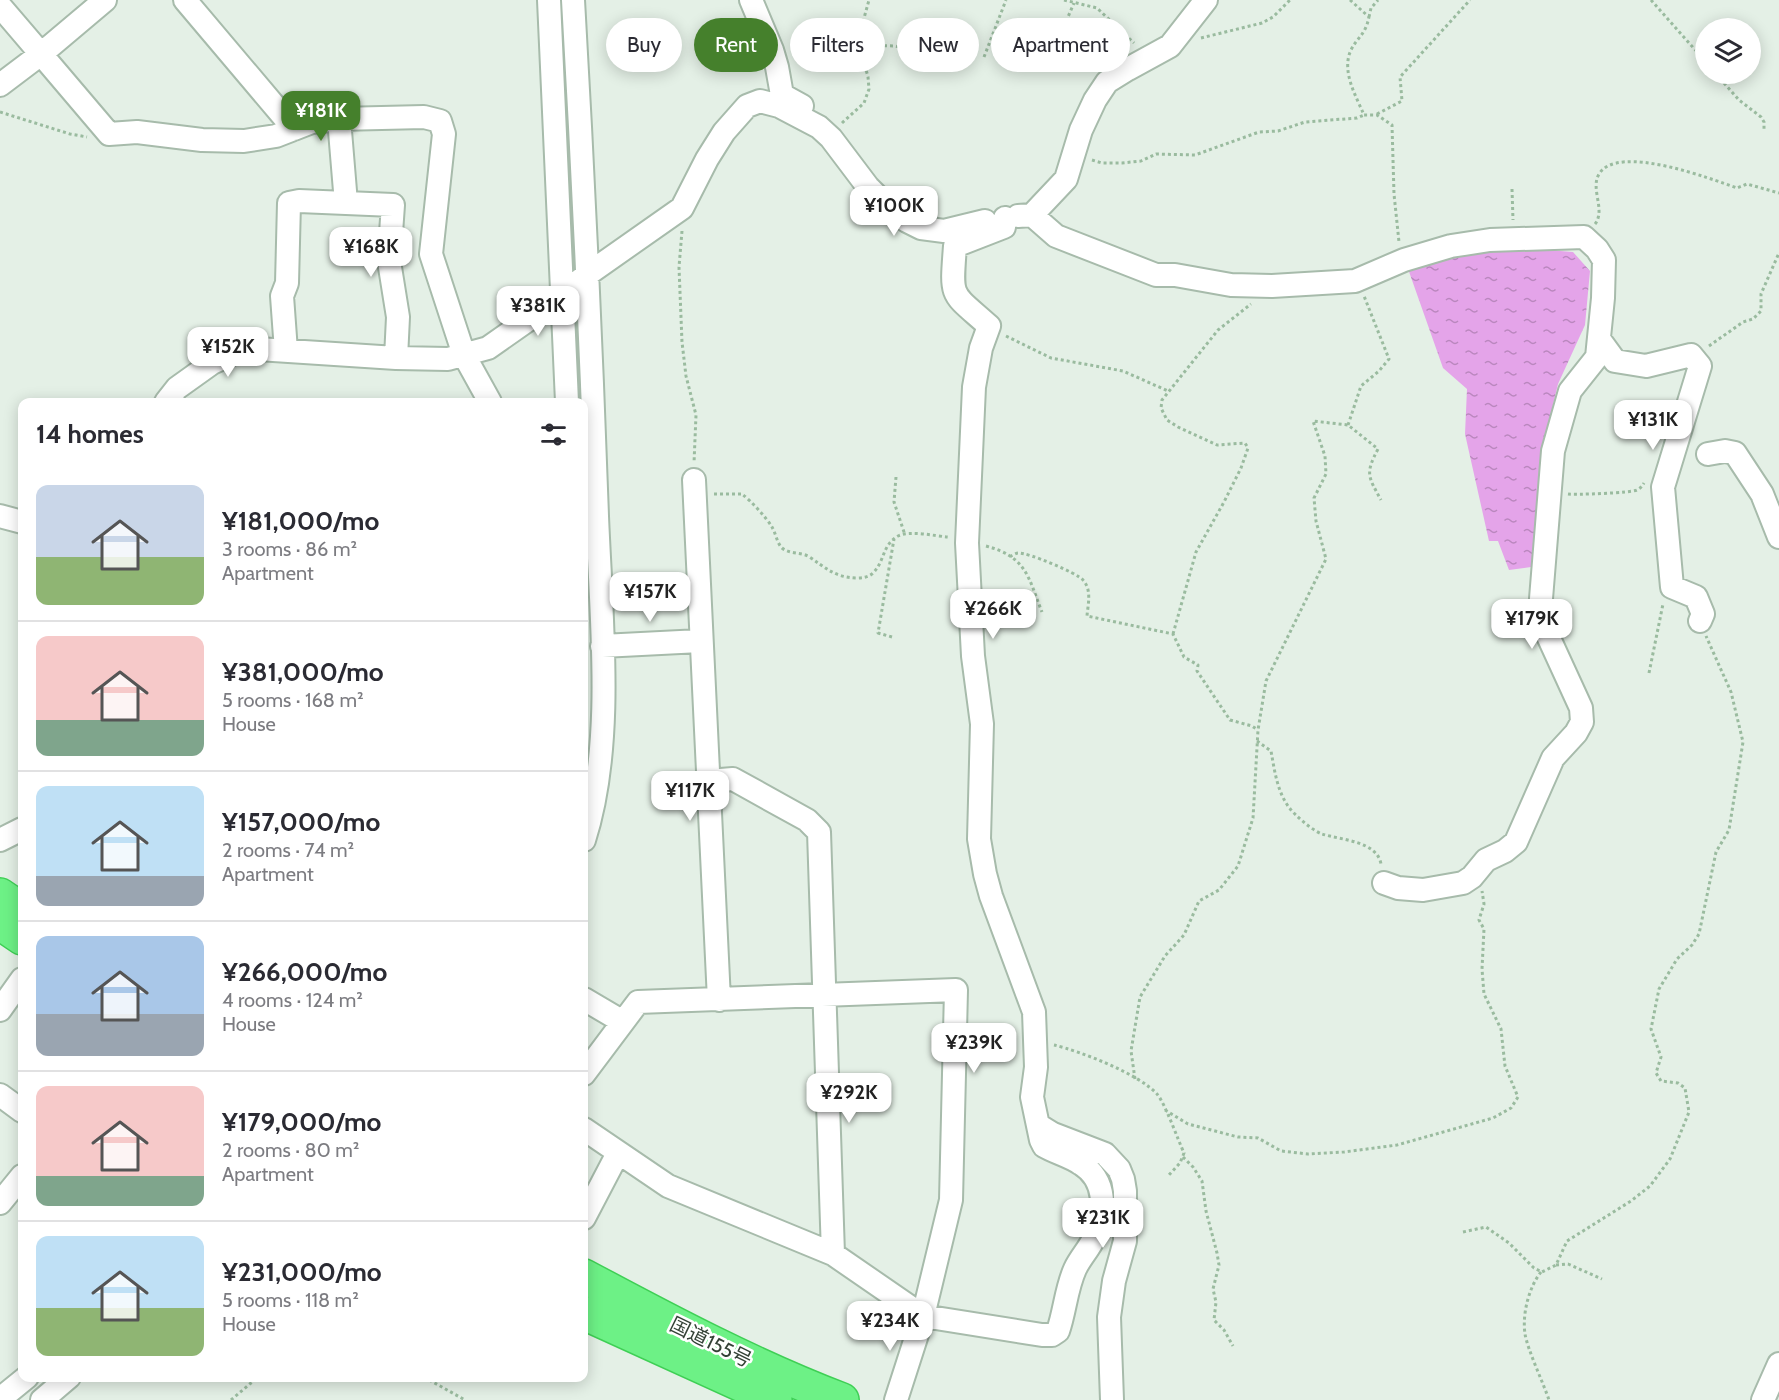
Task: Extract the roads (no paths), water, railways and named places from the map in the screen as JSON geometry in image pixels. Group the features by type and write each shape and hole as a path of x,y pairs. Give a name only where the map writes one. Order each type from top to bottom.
{"highway":[{"path":"0,895 18,907"},
{"path":"0,923 18,935"},
{"name":"国道155号","path":"588,1278 670,1323 791,1380 842,1400"},
{"name":"国道155号","path":"588,1315 775,1400"}],"street":[{"path":"0,85 105,0"},
{"path":"184,0 294,129"},
{"path":"549,0 567,398"},
{"path":"573,0 588,274 602,645 602,711 596,796 588,825"},
{"path":"751,0 772,50 782,95 794,100 833,134 851,166 882,201 921,228 944,231 1005,218 1032,215 1066,179 1085,120 1107,82 1170,46 1206,0"},
{"path":"0,6 109,134 137,132 202,140 244,141 276,136 312,122 339,119 424,117 440,121 444,134 431,254 464,356 488,398"},
{"path":"169,398 177,388 212,363 234,353 258,349 448,359 488,348 682,208 707,159 724,132 747,106 760,102 779,106 833,134"},
{"path":"339,119 346,203"},
{"path":"286,351 282,296 287,283 290,203 298,201 393,205 389,261 398,317 396,358"},
{"path":"1032,215 1056,236 1156,275 1175,275 1231,285 1272,286 1357,279 1451,246 1490,240 1584,237 1597,249 1604,260 1597,357 1570,391 1553,450 1540,611 1548,636 1581,708 1582,722 1576,733 1553,758 1516,842 1505,851 1486,860 1472,877 1463,883 1423,890 1398,888 1384,883"},
{"path":"588,1132 668,1186 833,1254 923,1316 1042,1335 1052,1335 1058,1331 1071,1278 1099,1227 1102,1197 1095,1177 1088,1169 1044,1146 1041,1140 1032,1097 1036,1067 1034,1012 991,896 979,839 982,724 974,656 967,543 974,387 981,348 989,326 961,302 953,291 955,246 1004,227 1005,218"},
{"path":"1599,339 1615,361 1646,366 1691,355 1700,366 1664,487 1672,587 1696,597 1703,614 1700,621"},
{"path":"1708,454 1725,451 1735,453 1762,494 1779,537"},
{"path":"694,486 719,1000"},
{"path":"0,516 18,521"},
{"path":"602,645 700,641"},
{"path":"708,781 733,779 807,820 819,832 833,1254"},
{"path":"0,1010 18,985"},
{"path":"588,1069 638,1002 956,990 951,1200 923,1316 896,1400"},
{"path":"588,1001 623,1022"},
{"path":"0,1095 18,1108"},
{"path":"1039,1125 1053,1134 1105,1154 1112,1160 1124,1179 1125,1242 1114,1281 1109,1317 1112,1400"},
{"path":"588,1210 618,1153"},
{"path":"0,1203 18,1181"},
{"path":"1763,1400 1779,1364"},
{"path":"0,1400 21,1382"},
{"path":"42,1400 63,1382"}],"water":[{"path":"1509,247 1573,252 1590,271 1585,325 1558,384 1546,434 1531,567 1509,570 1498,541 1489,541 1465,434 1467,389 1443,368 1407,266"}]}
